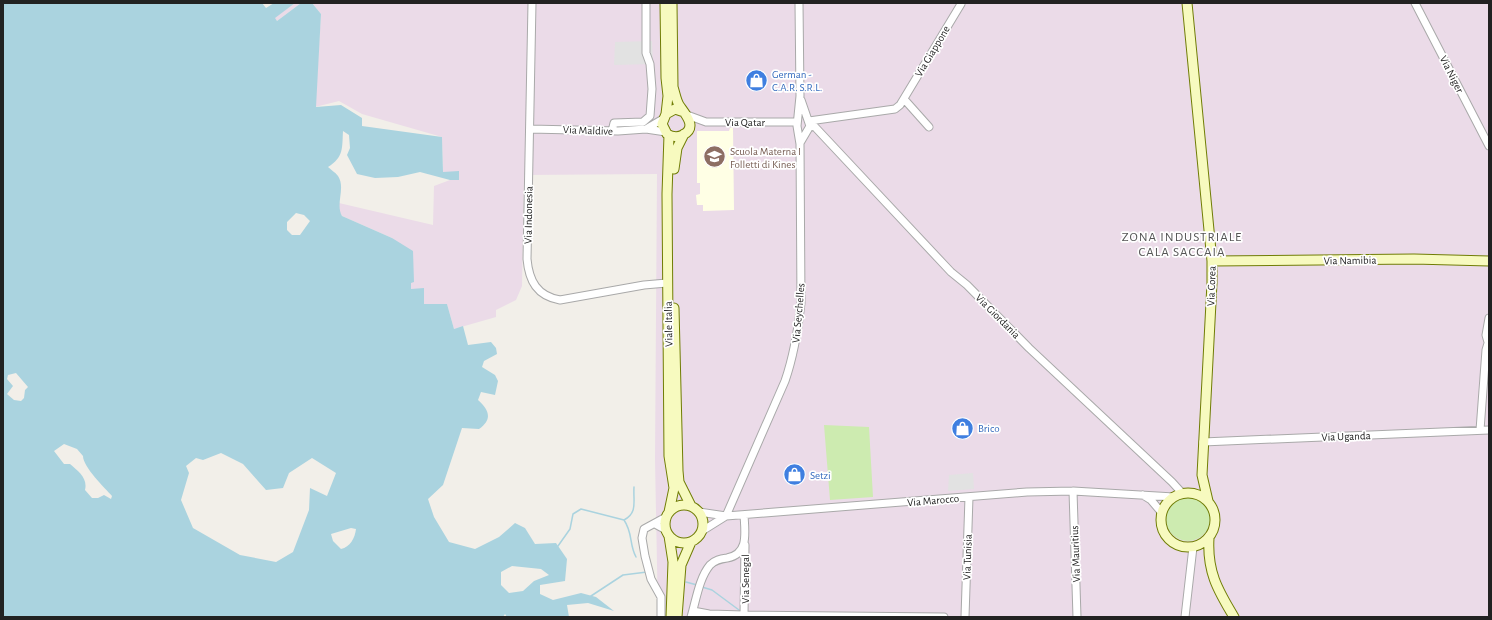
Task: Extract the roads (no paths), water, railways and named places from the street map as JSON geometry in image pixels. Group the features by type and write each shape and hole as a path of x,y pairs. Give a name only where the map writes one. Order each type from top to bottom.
{"main road":[{"path":"664,3 666,78 668,96 663,127 668,134 677,137 686,131 690,122 677,100 673,87 672,3"},
{"name":"Via Corea","path":"1187,3 1212,261 1212,289 1202,475 1208,500"},
{"path":"664,116 675,109 686,113"},
{"name":"Viale Italia","path":"686,131 677,148 674,160 672,194 676,456 680,482 695,509"},
{"name":"Viale Italia","path":"668,134 667,284 669,456 674,488 668,514"},
{"name":"Via Namibia","path":"1212,261 1414,259 1489,261"},
{"path":"1182,494 1200,495 1208,500 1214,510 1216,521 1214,530 1209,538 1196,546 1182,546 1174,543 1167,537 1161,522 1162,513 1168,502 1198,484 1202,475"},
{"path":"667,533 679,542 691,542 696,539 702,531 703,521 695,509 680,505 668,514 667,533 673,562 671,617"},
{"path":"1209,538 1208,559 1214,582 1234,617"},
{"path":"677,617 681,565 691,542"},
{"path":"1196,546 1208,559"}],"street":[{"name":"Via Indonesia","path":"532,3 527,259 529,275 534,286 551,298 568,300 644,285 667,284"},
{"path":"612,131 614,122 643,122 650,116 652,89 650,64 646,54 646,3"},
{"name":"Via Seychelles","path":"726,516 785,381 796,343 801,303 800,144 798,124 800,96 799,3"},
{"name":"Via Niger","path":"1415,3 1489,146"},
{"name":"Via Giappone","path":"798,124 803,118 808,125 824,119 895,109 904,99 961,4"},
{"name":"Via Seychelles","path":"800,96 808,125 800,144"},
{"path":"904,99 929,127"},
{"path":"686,113 706,122"},
{"name":"Via Maldive","path":"646,129 664,116"},
{"path":"820,132 824,119"},
{"path":"686,131 706,122"},
{"name":"Via Qatar","path":"706,122 784,122 798,124"},
{"name":"Via Giordania","path":"798,124 802,131 808,125 815,127 951,272 967,285 1029,348 1172,482 1182,494"},
{"name":"Via Maldive","path":"530,129 612,131 646,129 668,134"},
{"path":"1480,430 1488,341 1486,335 1489,318"},
{"name":"Via Uganda","path":"1203,442 1489,430"},
{"name":"Via Marocco","path":"695,509 726,516 969,497 1073,491 1182,494"},
{"name":"Via Mauritius","path":"1073,491 1078,617"},
{"path":"1141,494 1151,500 1162,513"},
{"name":"Via Tunisia","path":"965,617 969,497"},
{"path":"661,617 661,597 650,573 642,538 644,529 655,524 668,514"},
{"name":"Via Senegal","path":"744,515 744,615"},
{"name":"Via Marocco","path":"702,531 726,516"},
{"path":"655,524 667,533"},
{"name":"Via Senegal","path":"745,543 741,551 736,555 718,559 706,569 692,614 944,617"},
{"path":"1185,617 1196,546"}],"water":[{"path":"3,3 262,3 266,8 274,3 295,3 275,18 277,21 301,3 312,3 321,14 316,107 341,105 362,118 362,126 442,137 443,172 459,171 459,180 450,180 420,172 398,177 375,178 357,174 347,155 350,148 349,135 343,131 340,156 328,167 338,176 340,181 340,211 342,216 392,238 413,251 414,282 411,283 411,289 424,288 424,304 447,304 454,329 463,326 468,345 491,342 496,348 497,354 484,361 482,367 495,375 498,381 495,395 481,392 478,400 485,407 488,418 479,429 462,428 443,485 428,499 434,517 449,542 475,549 499,537 515,523 525,528 535,544 556,543 567,559 565,581 540,585 540,594 553,600 581,593 596,597 614,611 588,603 567,605 569,617 507,617 505,614 503,617 3,617","holes":["296,213 304,215 310,221 300,235 292,235 287,230 287,222","16,373 28,387 25,390 24,398 21,401 14,400 7,394 13,386 7,379 8,375","64,444 77,449 83,456 84,461 90,471 112,496 111,499 104,495 98,498 92,498 85,490 86,486 82,475 70,464 64,464 54,451","221,453 243,464 266,490 283,488 289,473 312,458 336,473 327,496 310,488 309,510 293,552 276,562 240,555 193,528 181,500 189,473 186,466 196,458 203,460","351,528 356,529 352,542 344,548 341,549 333,541 331,534","512,566 541,569 549,575 534,581 523,591 509,593 501,585 501,572"]}],"waterway":[{"path":"624,520 633,510 634,487"},
{"path":"558,546 570,529 573,514 581,509 624,520 629,529 632,548 636,557"},
{"path":"591,596 623,575 647,572"},
{"path":"686,582 697,585"},
{"path":"702,587 712,590 739,610"}],"place":[{"name":"German - C.A.R. S.R.L.","path":"757,80"},
{"name":"Scuola Materna I Folletti di Kines","path":"715,157"},
{"name":"Brico","path":"963,428"},
{"name":"Setzi","path":"795,475"}],"district":[{"name":"ZONA INDUSTRIALE CALA SACCAIA","path":"1182,244"}]}
